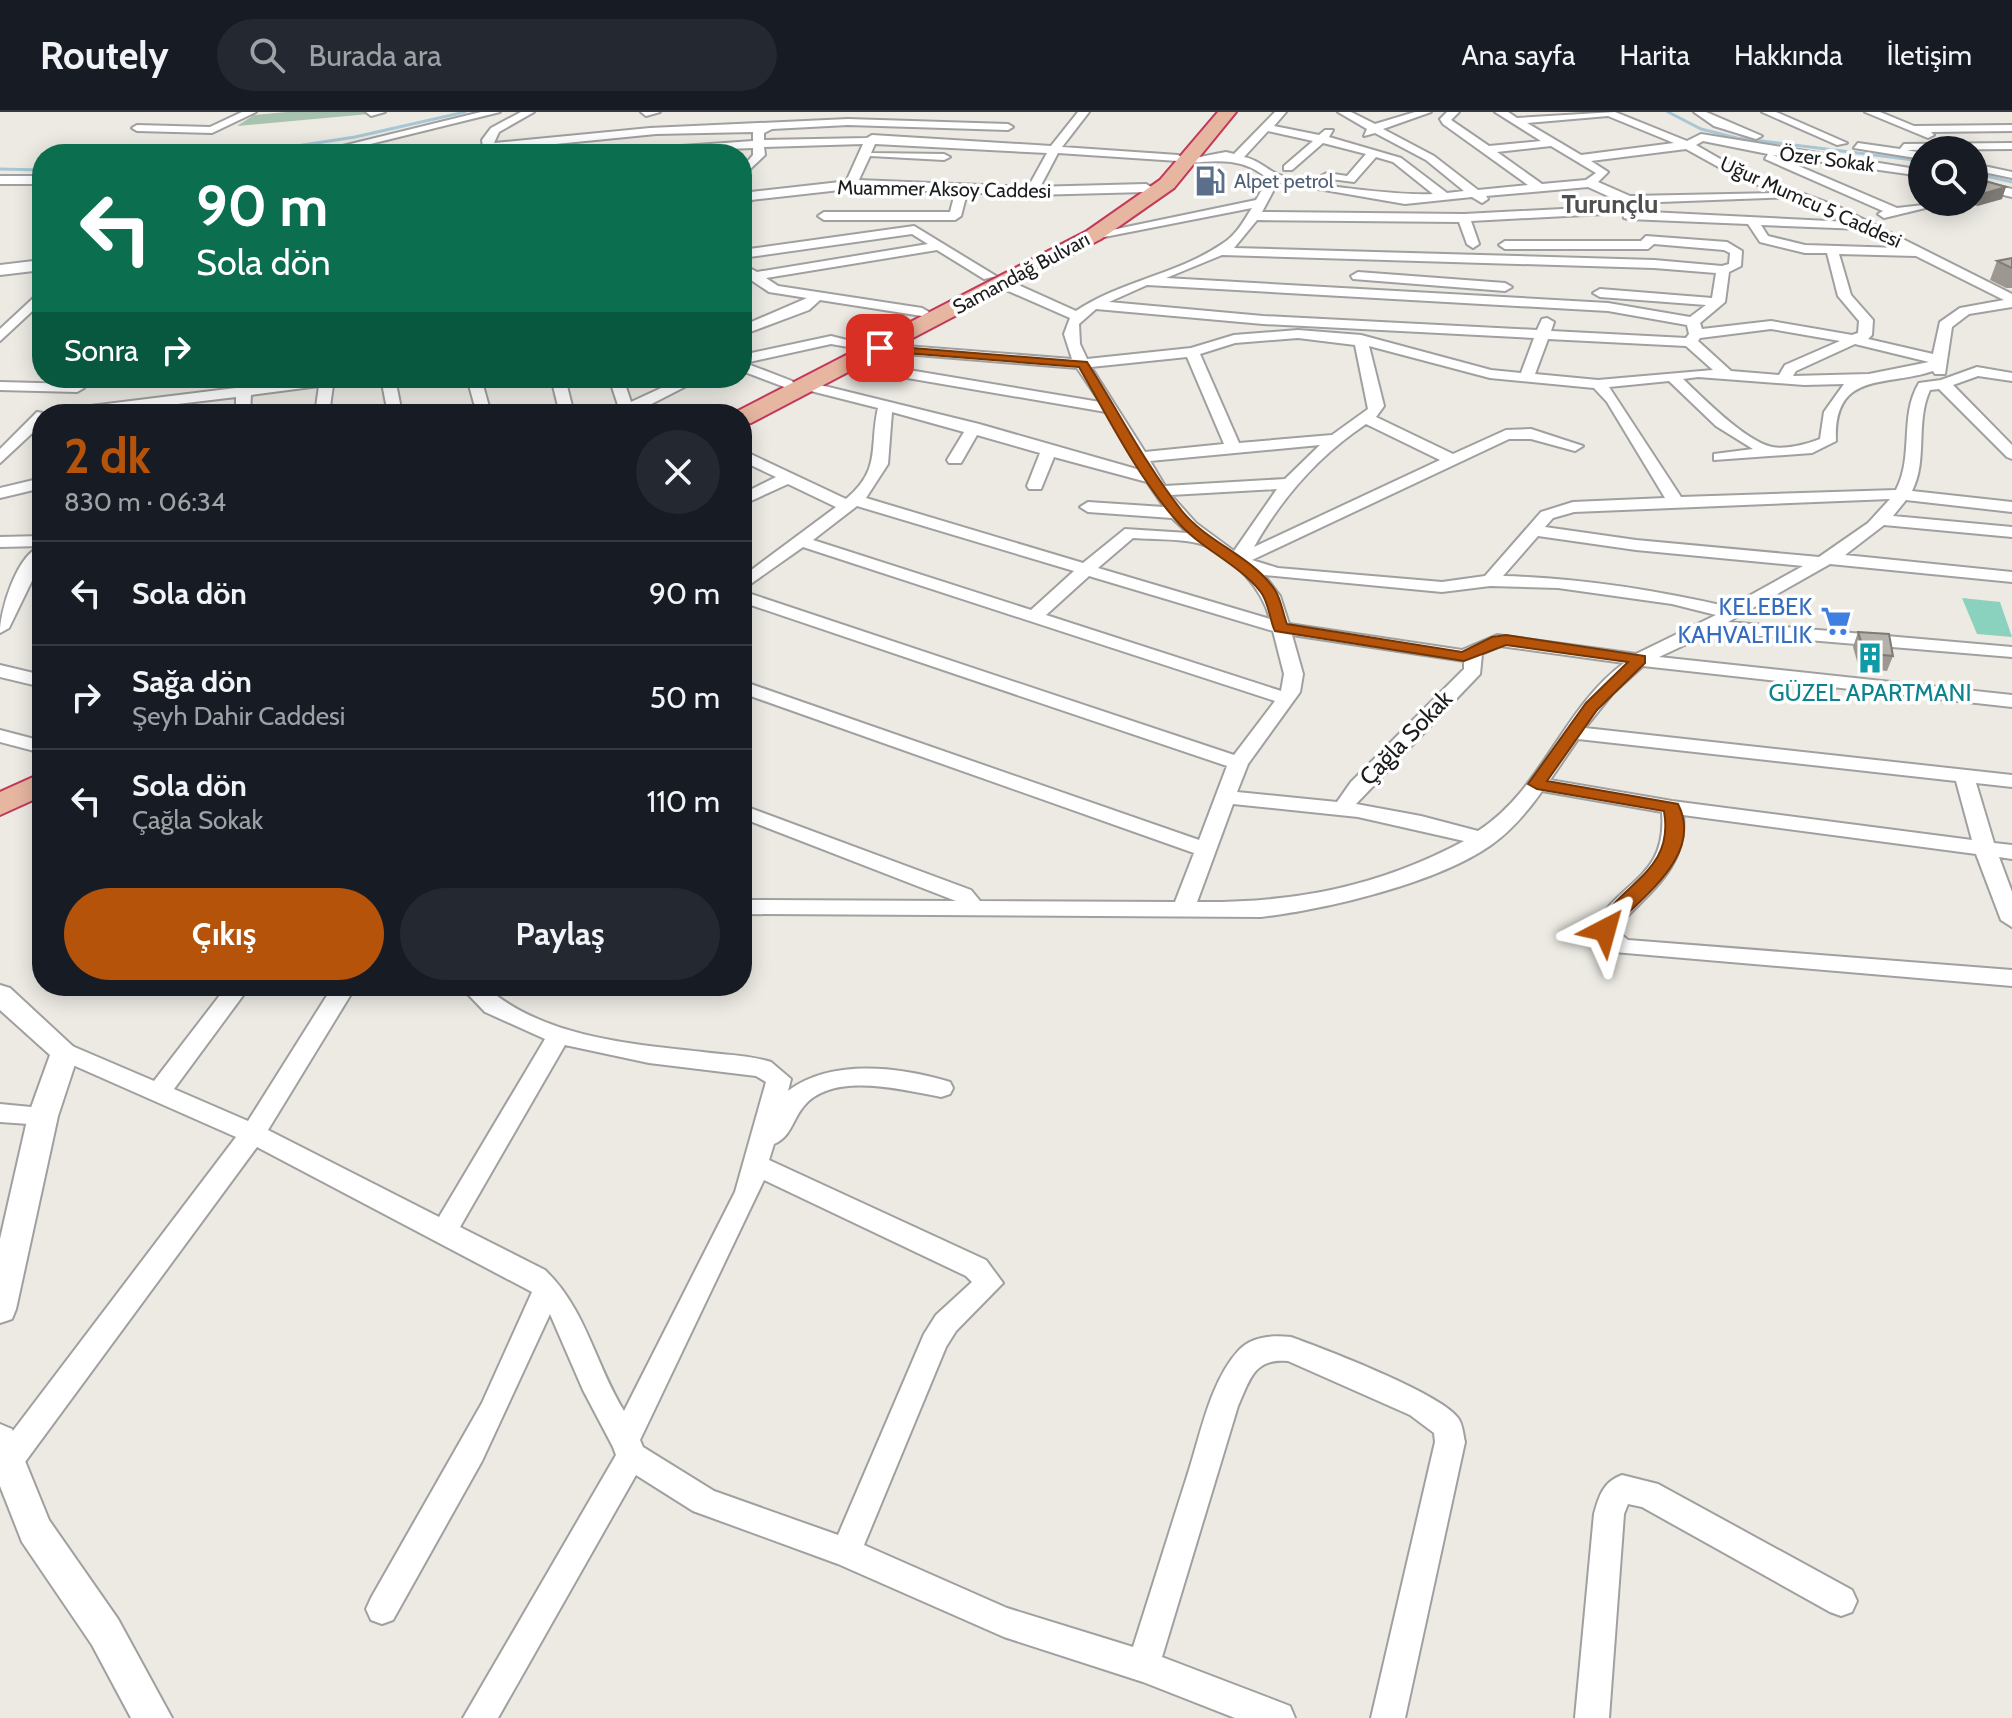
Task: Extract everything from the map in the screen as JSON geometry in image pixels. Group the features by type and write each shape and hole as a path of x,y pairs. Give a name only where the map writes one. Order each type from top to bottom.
{"highway":[{"name":"Samandağ Bulvarı","path":"752,412 1120,208 1189,155 1212,112"},
{"name":"Samandağ Bulvarı","path":"863,352 922,312 1094,235 1155,193 1227,112"},
{"name":"Samandağ Bulvarı","path":"752,405 798,385"},
{"path":"0,799 32,782"},
{"path":"0,805 32,788"}],"street":[{"path":"137,128 212,130 251,112"},
{"path":"359,144 495,112"},
{"path":"488,144 495,130 529,112"},
{"path":"652,144 646,112 655,112"},
{"path":"776,112 782,125"},
{"path":"955,125 956,112"},
{"path":"1032,191 1054,149 1084,112"},
{"path":"1236,158 1281,112"},
{"path":"1355,146 1375,128 1426,112"},
{"path":"1454,112 1445,119 1540,188"},
{"path":"1500,112 1602,172"},
{"path":"1699,112 1739,133 1841,143 1908,154"},
{"path":"1767,112 1841,143"},
{"path":"1870,112 1930,136"},
{"path":"1288,168 1322,139 1345,113 1430,158 1478,194 1496,215"},
{"path":"1517,121 1608,113"},
{"name":"Uğur Mumcu 5 Caddesi","path":"1608,113 1688,145 1737,173 1801,196 1919,252 2012,301"},
{"path":"548,144 650,132 762,128 879,118 1008,127"},
{"path":"851,184 872,141 879,118"},
{"path":"1263,127 1355,146 1397,160 1430,158"},
{"path":"752,163 759,155 758,131 762,128"},
{"path":"1914,129 2012,128"},
{"path":"1064,137 1078,137"},
{"name":"Özer Sokak","path":"1578,159 1688,145 1701,137 1758,152 1821,155 1908,170"},
{"path":"1128,155 1136,139"},
{"path":"752,144 872,141 1128,155 1189,155 1236,158 1350,180 1373,153"},
{"path":"1486,150 1552,143"},
{"path":"1988,146 2012,146"},
{"path":"1871,148 1908,147"},
{"path":"1758,152 1896,212"},
{"path":"1263,165 1274,178 1384,198 1445,197 1589,183 1623,154"},
{"path":"865,155 958,158"},
{"path":"1397,160 1445,197"},
{"path":"1025,162 1046,163"},
{"path":"1904,169 1908,172"},
{"path":"1988,170 2012,175"},
{"path":"1708,198 1707,188 1716,178 1737,173"},
{"path":"1184,908 1228,797 1238,763 1287,699 1295,671 1269,591 1237,561 1204,540 1177,513 1155,484 1083,364 1072,339 1072,323 1077,316 1146,280 1221,251 1244,234 1274,178"},
{"path":"0,180 32,180"},
{"path":"1589,183 1627,208 1647,243 1654,264"},
{"name":"Muammer Aksoy Caddesi","path":"752,200 851,184 1032,191 1146,188"},
{"path":"1988,187 2012,193"},
{"path":"821,188 824,216 821,245"},
{"path":"752,253 821,245 955,222 962,189"},
{"path":"1238,238 1473,244 1561,229 1627,208 1708,198 1801,196"},
{"path":"1627,208 1752,221 1864,226"},
{"path":"1094,235 1255,210 1464,218 1496,215 1647,243 1733,248 1737,262 1732,268 1723,270 1654,264 1221,251"},
{"path":"1850,219 1908,210"},
{"path":"824,216 955,216"},
{"path":"1464,218 1473,244"},
{"path":"1752,221 1759,235 1767,241 1799,248 1919,252"},
{"path":"914,230 995,279 1077,316"},
{"path":"755,276 937,246"},
{"path":"1783,380 1790,368 1860,340 1867,328 1866,320 1845,296 1832,250"},
{"path":"0,270 32,266"},
{"path":"1693,333 1718,302 1723,270"},
{"path":"752,274 774,289 922,312"},
{"path":"1358,276 1718,302"},
{"path":"1370,323 1381,296 1384,278"},
{"path":"1146,280 1608,307 1693,333 1725,373"},
{"path":"752,327 804,307 816,297"},
{"path":"2012,301 1956,316 1945,325 1939,361 1943,384 2012,454"},
{"path":"1526,379 1539,335 1557,304"},
{"path":"1096,305 1263,320 1370,323 1539,335 1693,333 1771,325 1860,340 1939,361"},
{"path":"0,337 32,306"},
{"path":"863,352 1083,364 1192,352 1234,339 1298,334 1361,339 1458,367 1526,379 1598,384 1671,375 1725,373 1783,380 1869,378"},
{"path":"1237,561 1255,529 1289,484 1334,439 1377,406 1369,385 1361,339"},
{"path":"752,357 831,340 863,352 1112,408"},
{"path":"1192,352 1233,447"},
{"path":"1720,457 1812,448 1828,441 1826,424 1845,389 1855,380 1918,371 1939,361"},
{"path":"752,369 798,385 974,427 1000,439 1155,484 1289,484"},
{"path":"752,907 1261,910 1328,900 1445,859 1484,840 1519,809 1571,732 1639,660 1708,626 1826,560 1880,520 1902,495 1909,479 1912,420 1924,386 1943,384 1977,371 2012,377"},
{"path":"1671,375 1721,423 1770,453"},
{"path":"1598,384 1613,400 1676,502"},
{"path":"0,386 32,385"},
{"path":"55,404 75,388"},
{"path":"190,404 253,388"},
{"path":"639,404 672,388"},
{"path":"243,404 244,389"},
{"path":"752,577 851,503 871,484 882,463 886,405"},
{"path":"1365,418 1453,460"},
{"path":"0,458 6,445 32,423"},
{"path":"955,460 974,427"},
{"path":"1237,561 1515,433 1575,446"},
{"path":"1137,457 1334,439"},
{"path":"1035,486 1048,451"},
{"path":"752,460 787,478 851,503 1281,628 1448,655 1473,655 1497,640 1506,640 1639,660 2012,701"},
{"path":"752,495 787,478"},
{"path":"0,493 32,485"},
{"path":"1490,581 1531,530 1547,515 1564,508 1902,495 2012,507"},
{"path":"1088,507 1177,513"},
{"path":"1880,520 2012,532"},
{"path":"1531,530 1636,545 2012,577"},
{"path":"1035,616 1131,533 1204,540"},
{"path":"0,542 32,541"},
{"path":"800,541 1287,699"},
{"path":"1237,561 1277,573 1442,587 1490,581 1558,583 1672,599 1732,613"},
{"path":"0,628 32,563"},
{"path":"752,599 1238,763"},
{"path":"1708,626 2012,652"},
{"name":"Çağla Sokak","path":"1344,806 1358,786 1473,670 1473,655"},
{"path":"0,671 32,679"},
{"path":"752,691 1205,850"},
{"path":"1571,732 2012,781"},
{"path":"0,736 32,744"},
{"path":"1964,775 1985,849 2012,920"},
{"path":"1537,784 1672,807 2012,852"},
{"path":"1228,797 1344,806 1438,825 1484,840"},
{"path":"1672,807 1676,832 1667,862 1606,925 1607,935 1622,947 2012,978"},
{"path":"752,815 963,895 969,900 968,910"},
{"path":"0,995 65,1052 253,1134 535,1278 557,1296 598,1393 628,1447 704,1501 846,1552 1004,1622 1143,1666 1267,1717"},
{"path":"158,1093 231,996"},
{"path":"152,1718 105,1632 35,1530 3,1457 253,1134 339,996"},
{"path":"478,996 483,1003 559,1035 639,1053 771,1071 780,1081 762,1138 758,1166 628,1447 480,1718"},
{"path":"444,1231 559,1035"},
{"path":"1,1300 43,1116 65,1052"},
{"path":"762,1138 777,1132 797,1097 822,1082 871,1079 941,1088"},
{"path":"0,1113 43,1116"},
{"path":"758,1166 976,1268 989,1283 946,1323 934,1342 846,1552"},
{"path":"382,1609 479,1437 527,1344 547,1288"},
{"path":"1143,1666 1224,1406 1240,1373 1256,1350 1269,1345 1291,1349 1420,1406 1447,1426 1450,1442 1388,1718"},
{"path":"1592,1718 1609,1514 1613,1499 1622,1489 1647,1494 1841,1601"}],"green space":[{"path":"287,112 369,114 237,126 254,115"},
{"path":"1962,598 2000,602 2012,637 1977,634"}],"building":[{"path":"1988,182 2006,187 1988,192"},
{"path":"2012,258 2012,268 1997,261"},
{"path":"1858,632 1889,634 1893,656 1865,653"}],"waterway":[{"path":"310,144 465,112"},
{"path":"1668,112 1701,129 1737,138 1908,159"},
{"path":"0,169 32,170"},
{"path":"1988,176 2012,182"}],"place":[{"name":"Alpet petrol","path":"1210,181"},
{"name":"KELEBEK KAHVALTILIK","path":"1836,621"},
{"name":"GÜZEL APARTMANI","path":"1870,658"}],"district":[{"name":"Turunçlu","path":"1610,204"}],"route":[{"path":"880,348 1083,364 1112,408 1150,478 1181,518 1204,540 1237,561 1269,591 1281,628 1372,640 1448,655 1473,655 1497,640 1506,640 1639,660 1591,706 1537,784 1672,807 1676,832 1667,862 1609,921 1605,930"}]}
